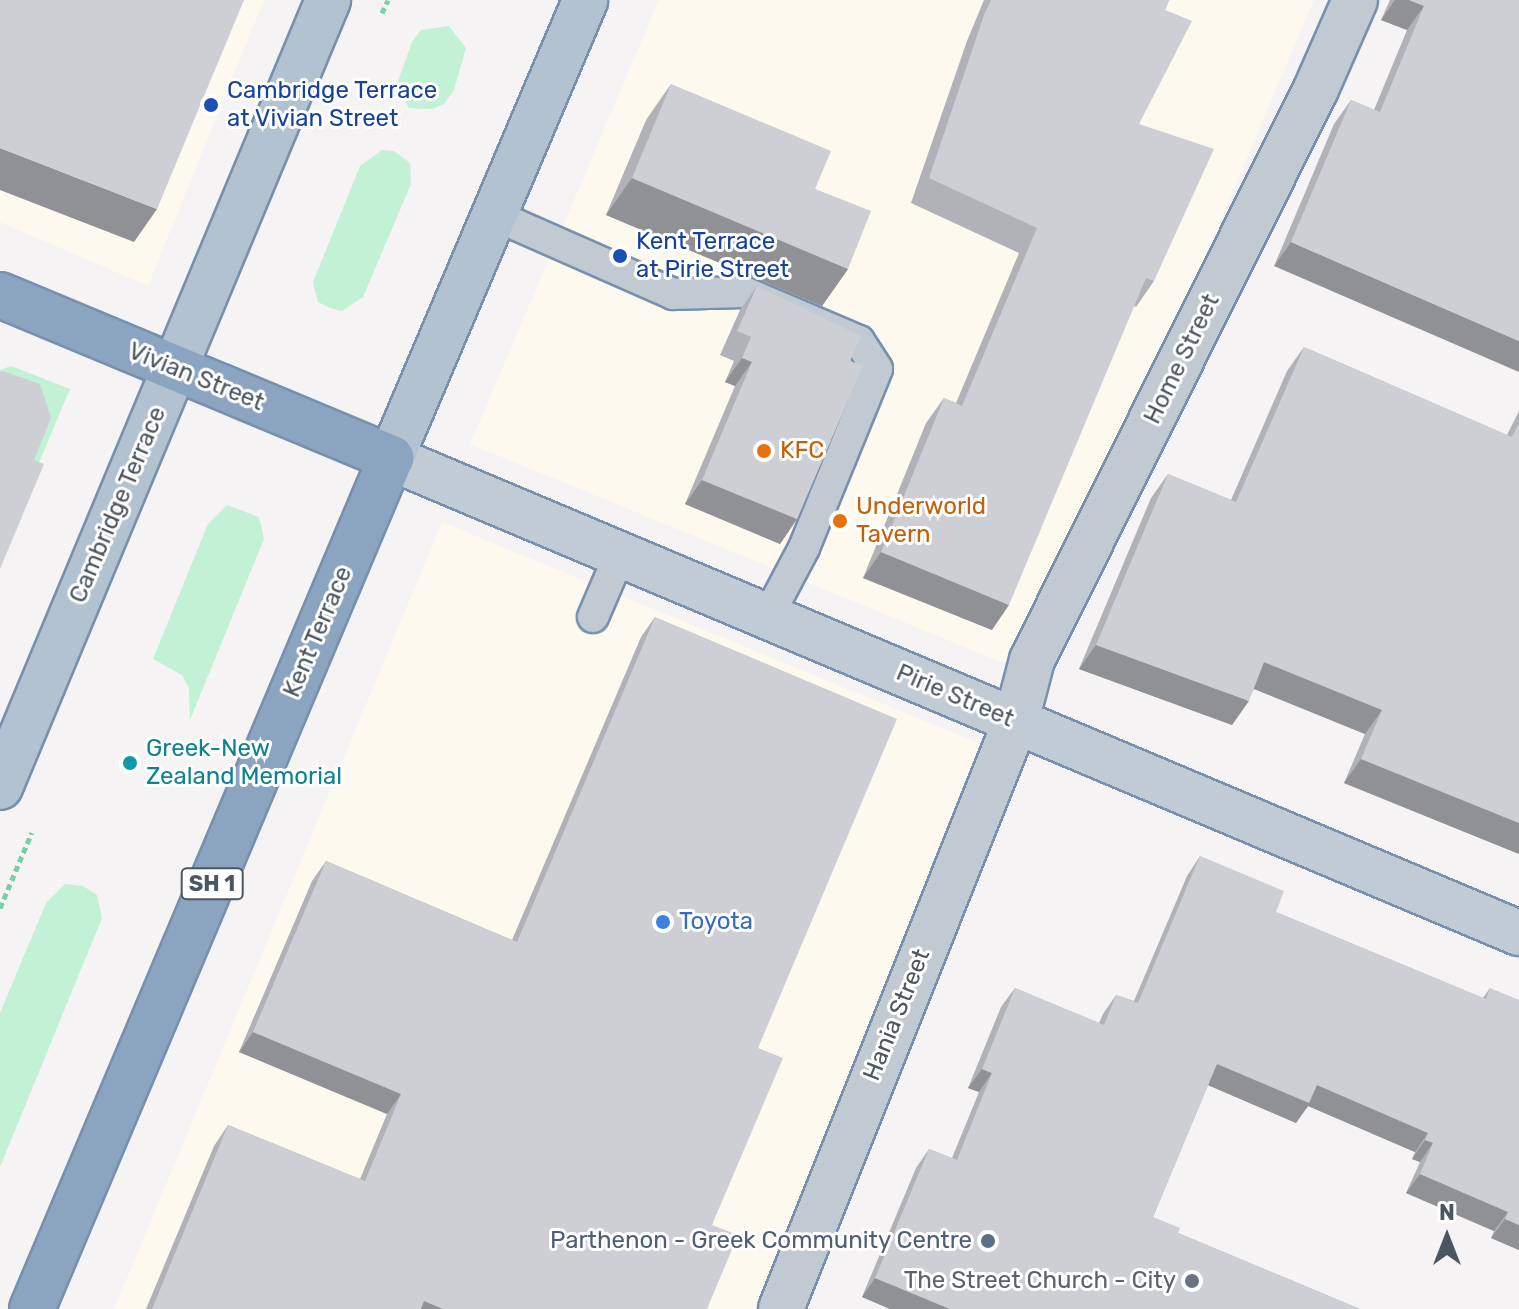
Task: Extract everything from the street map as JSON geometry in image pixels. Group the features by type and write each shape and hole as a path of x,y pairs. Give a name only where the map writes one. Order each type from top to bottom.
{"highway":[{"name":"Vivian Street","path":"0,295 391,458"},
{"name":"Kent Terrace","path":"32,1309 391,458"}],"main road":[{"name":"Cambridge Terrace","path":"0,787 328,0"},
{"name":"Kent Terrace","path":"391,458 585,0"}],"street":[{"name":"Home Street","path":"1016,721 1032,660 1316,89 1355,0"},
{"name":"Pirie Street","path":"391,458 1519,933"},
{"name":"Hania Street","path":"781,1309 1016,721"}],"lane":[{"path":"494,215 673,294 744,292 859,341 877,369 804,548 768,616"},
{"path":"593,617 620,554"}],"shaded area":[{"path":"0,0 264,0 148,286 0,222"},
{"path":"659,0 1314,0 1028,673 470,444"},
{"path":"442,522 991,748 755,1309 114,1309"}],"green space":[{"path":"449,26 466,48 454,90 444,104 432,109 409,108 396,87 412,42 421,30"},
{"path":"382,150 394,151 410,163 411,184 363,297 342,311 330,308 318,302 313,282 360,166"},
{"path":"11,366 70,389 30,484 0,394 0,370"},
{"path":"227,505 259,517 264,539 190,720 189,688 182,675 153,659 208,524"},
{"path":"65,884 83,886 97,895 102,918 0,1167 0,1013 46,903"}],"building":[{"path":"0,0 244,0 157,209 0,148"},
{"path":"991,0 1169,0 1165,10 1192,21 1139,124 1214,149 1154,281 1146,278 1009,605 881,552 944,398 962,406 1037,228 929,178"},
{"path":"1409,0 1519,0 1519,341 1291,242 1351,100 1380,112 1424,6"},
{"path":"671,84 831,151 815,189 871,211 848,269 632,178"},
{"name":"KFC","path":"757,286 861,336 850,361 863,366 797,519 702,480 752,362 742,358 751,337 737,331"},
{"path":"1304,347 1512,437 1519,423 1519,823 1361,759 1382,710 1264,662 1249,701 1096,645 1168,474 1236,502"},
{"path":"0,372 40,384 51,418 34,460 44,464 0,569"},
{"name":"Toyota","path":"655,617 897,719 758,1048 783,1058 712,1225 738,1235 707,1309 443,1309 424,1301 421,1309 152,1309 228,1125 365,1181 401,1094 253,1032 326,861 517,942"},
{"path":"1200,856 1284,891 1276,912 1486,999 1490,988 1519,1000 1519,1225 1505,1219 1508,1212 1420,1174 1433,1143 1425,1140 1428,1133 1317,1085 1309,1103 1217,1064 1153,1217 1180,1228 1178,1233 1360,1309 950,1309 875,1278 929,1149 957,1160 992,1073 982,1069 1015,988 1104,1025 1116,995 1138,1003"}],"place":[{"name":"Cambridge Terrace at Vivian Street","path":"211,105"},
{"name":"Kent Terrace at Pirie Street","path":"620,256"},
{"name":"KFC","path":"764,451"},
{"name":"Underworld Tavern","path":"840,521"},
{"name":"Greek-New Zealand Memorial","path":"130,763"},
{"name":"Toyota","path":"663,922"},
{"name":"Parthenon - Greek Community Centre","path":"988,1241"},
{"name":"The Street Church - City","path":"1192,1281"}]}
